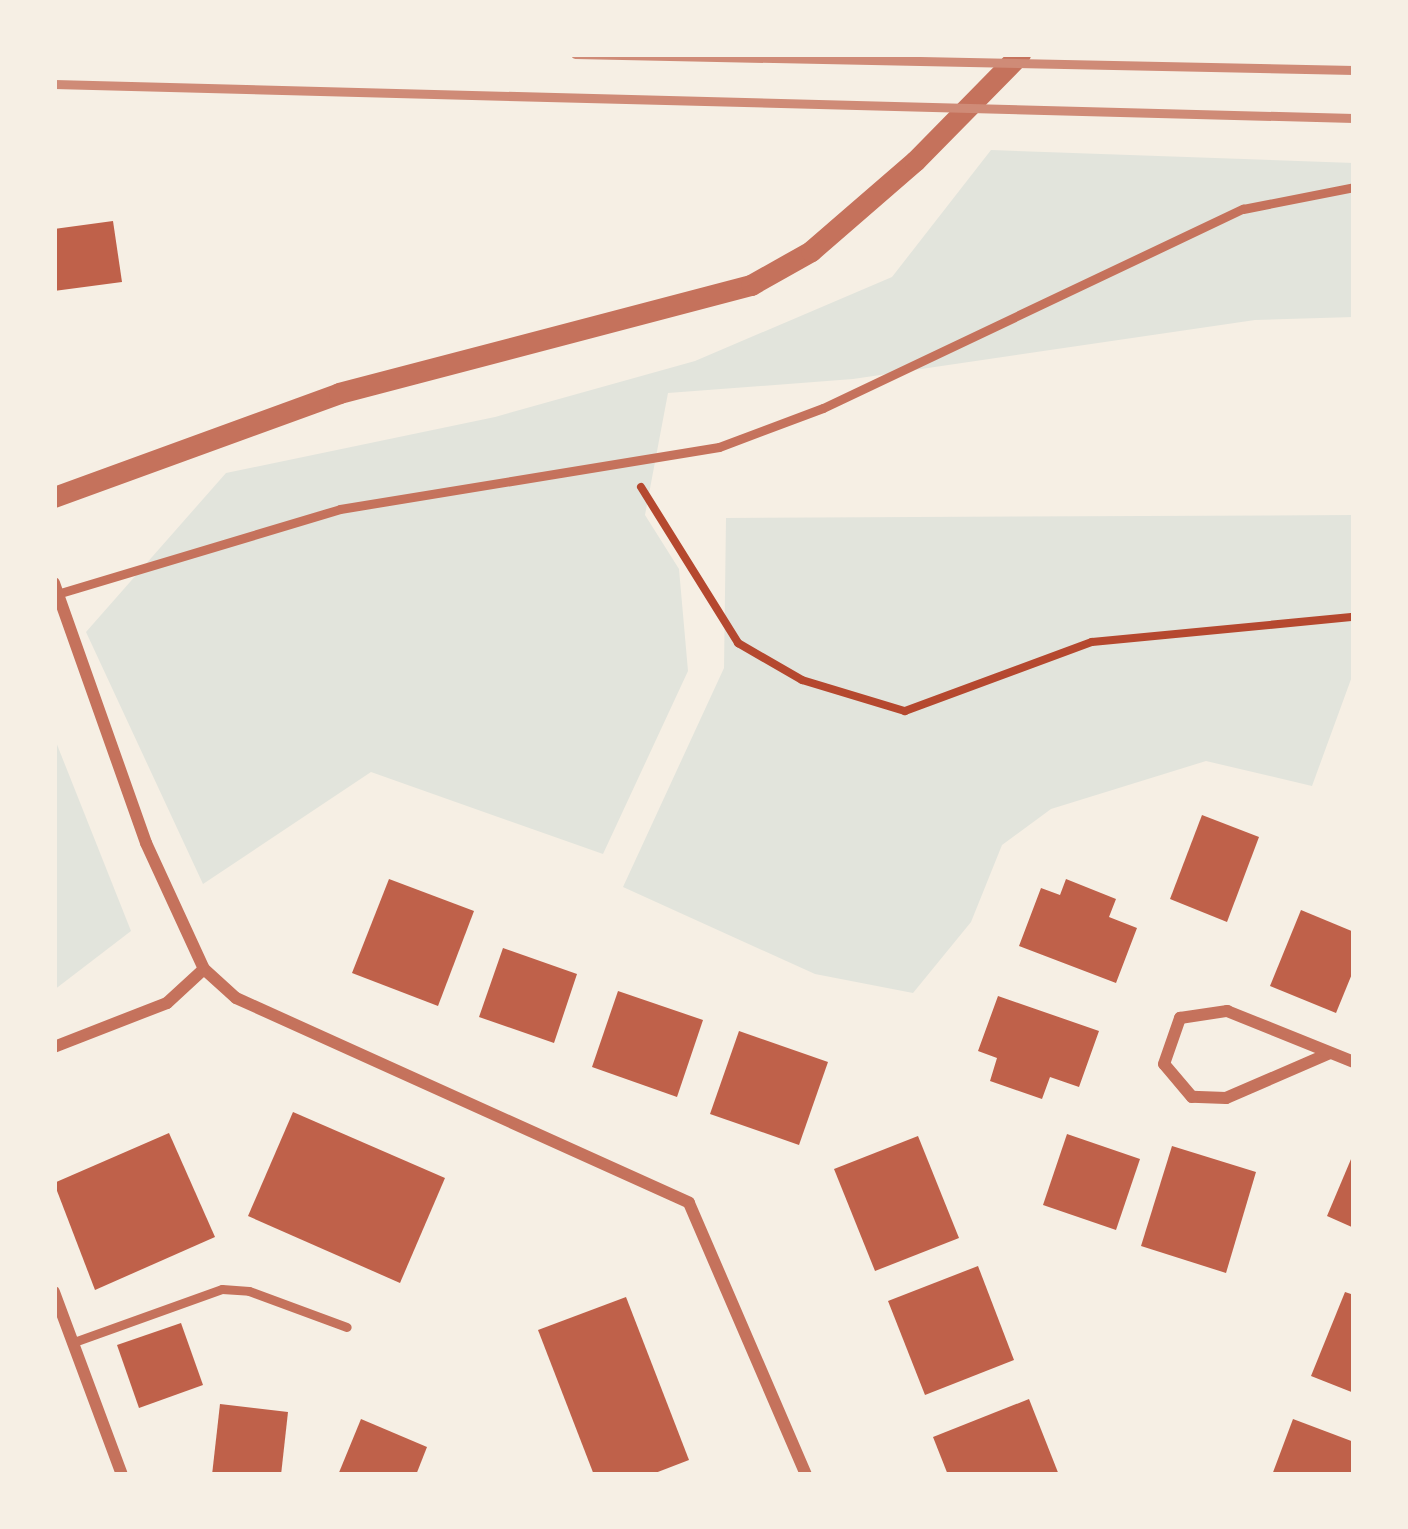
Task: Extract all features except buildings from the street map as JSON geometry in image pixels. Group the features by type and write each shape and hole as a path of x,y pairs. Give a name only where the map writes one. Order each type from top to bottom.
{"street":[{"path":"54,497 340,393 751,285 811,251 915,161 1020,54"},
{"path":"55,591 146,843 204,969 236,998 689,1203 806,1475"},
{"path":"54,1047 167,1003 204,969"},
{"path":"1330,1053 1226,1098 1192,1097 1164,1064 1180,1018 1227,1011 1330,1053 1354,1063"},
{"path":"54,1292 122,1475"}],"lane":[{"path":"55,591 340,509 627,466 719,447 824,408 1243,209 1354,187"},
{"path":"74,1342 222,1289 249,1291 347,1327"}],"path":[{"path":"627,466 738,643 802,680 905,710 1091,642 1354,617"}],"shaded area":[{"path":"991,150 1354,163 1354,317 1255,320 853,379 668,393 645,515 679,569 688,671 603,854 371,772 203,884 86,632 226,473 495,417 695,361 892,277"},
{"path":"1354,515 1354,671 1312,786 1206,761 1051,809 1002,845 971,922 913,993 815,974 623,887 724,668 726,518"},
{"path":"54,737 131,931 54,990"}],"railway":[{"path":"575,54 1354,70"},
{"path":"54,84 1354,118"}]}
